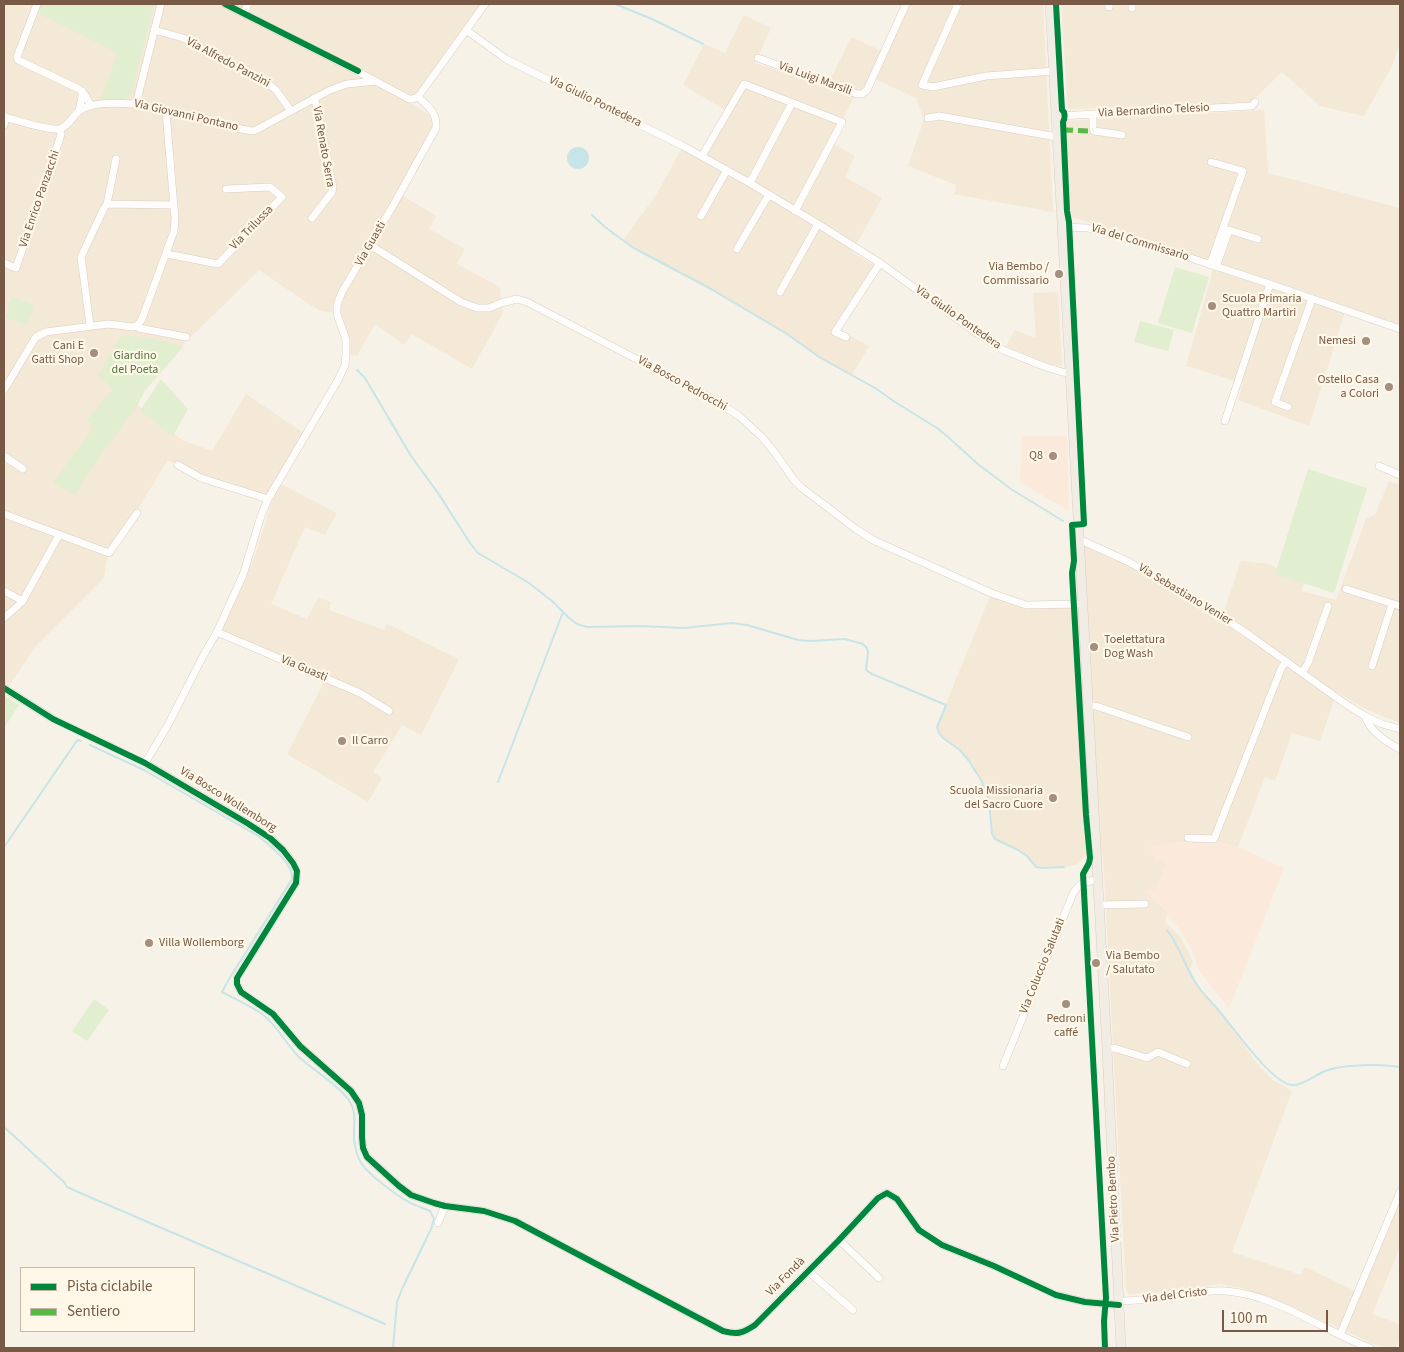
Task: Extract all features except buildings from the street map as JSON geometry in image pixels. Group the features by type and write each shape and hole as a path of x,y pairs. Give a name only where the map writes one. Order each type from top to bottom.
{"main road":[{"name":"Via Pietro Bembo","path":"1050,4 1107,1049 1121,1348"}],"street":[{"path":"4,126 5,117 60,129 79,111 91,106 82,91 18,60 17,57 37,4"},
{"path":"136,104 161,4"},
{"path":"226,4 410,99 418,97 485,4"},
{"path":"244,13 248,4"},
{"name":"Via Luigi Marsili","path":"758,58 857,94 862,94 867,90 906,4"},
{"path":"958,4 922,85 933,87 986,76 1054,71"},
{"name":"Via Alfredo Panzini","path":"154,30 183,38 268,84 276,90 291,111"},
{"name":"Via Giulio Pontedera","path":"466,30 506,59 649,129 748,182 880,263 978,334 1004,350 1054,370 1070,373"},
{"name":"Via Giovanni Pontano","path":"91,106 136,104 253,131 330,90 347,84 376,82"},
{"path":"702,156 744,84 842,122 795,211"},
{"path":"79,111 82,91"},
{"name":"Via Guasti","path":"145,763 168,725 217,632 243,575 268,499 345,365 346,340 337,314 337,305 342,292 436,128 434,112 418,97"},
{"name":"Via Renato Serra","path":"312,218 332,192 314,98"},
{"path":"748,182 752,179 792,103"},
{"name":"Via Bernardino Telesio","path":"1057,116 1253,104"},
{"path":"137,326 142,319 174,232 166,112"},
{"path":"1093,114 1094,131 1122,135"},
{"path":"928,118 939,116 1058,137"},
{"name":"Via Enrico Panzacchi","path":"4,264 16,268 58,144 61,134 60,129"},
{"path":"90,326 81,256 107,204 116,159"},
{"path":"1211,162 1242,171 1213,266"},
{"path":"700,216 727,170"},
{"name":"Via Trilussa","path":"167,254 218,264 282,197 270,187 226,189"},
{"path":"737,250 769,196"},
{"path":"107,204 173,205"},
{"path":"780,292 818,224"},
{"name":"Via del Commissario","path":"1062,227 1088,228 1160,248 1400,329"},
{"path":"1213,266 1230,230 1258,239"},
{"name":"Via Bosco Pedrocchi","path":"370,245 461,302 477,308 489,308 501,303 517,300 527,302 713,399 739,416 762,437 802,488 873,540 991,594 1011,601 1026,605 1082,604"},
{"path":"846,337 835,332 880,263"},
{"path":"1225,420 1270,284"},
{"path":"1288,407 1276,402 1312,299"},
{"path":"4,390 36,337 46,332 108,324 137,326 139,328 186,337"},
{"path":"4,456 23,469"},
{"path":"178,465 201,478 268,499"},
{"path":"1379,466 1400,475"},
{"path":"4,514 108,552 137,513"},
{"path":"4,618 22,602 59,535"},
{"name":"Via Sebastiano Venier","path":"1079,541 1106,551 1182,592 1237,626 1347,706 1382,724 1400,729"},
{"path":"1346,589 1400,606"},
{"path":"4,591 22,602"},
{"path":"1372,666 1392,604"},
{"path":"1302,673 1308,663 1328,606"},
{"name":"Via Guasti","path":"217,632 360,693 389,711"},
{"path":"1188,838 1214,839 1281,669 1286,661"},
{"name":"Via Bosco Wollemborg","path":"4,688 53,719 145,763 247,823 270,838 283,850 294,863 297,871 296,883 237,978 237,984 241,992 273,1014 300,1046 351,1091 362,1115 363,1148 371,1162 406,1191 445,1206"},
{"path":"1088,706 1096,706 1188,737"},
{"name":"Via Sebastiano Venier","path":"1365,716 1369,726 1378,735 1400,749"},
{"name":"Via Coluccio Salutati","path":"1003,1066 1076,887 1084,882 1097,880"},
{"path":"1099,905 1145,904"},
{"path":"1107,1049 1114,1048 1147,1058 1158,1052 1187,1064"},
{"path":"1340,1335 1400,1192"},
{"name":"Via Fondà","path":"445,1206 484,1211 515,1221 723,1331 734,1334 745,1331 755,1325 878,1198 887,1193 897,1199 919,1230 942,1245 994,1266 1056,1295 1085,1302 1119,1303"},
{"path":"438,1223 445,1206"},
{"path":"839,1240 879,1278"},
{"name":"Via Fondà","path":"808,1271 853,1310"},
{"name":"Via del Cristo","path":"1119,1303 1207,1291 1246,1294 1300,1315 1370,1348"}],"shaded area":[{"path":"4,4 483,4 410,103 428,114 433,122 433,127 400,194 436,216 429,229 465,249 457,264 500,287 503,313 472,369 411,334 404,345 375,324 357,356 346,353 339,314 318,310 259,270 129,398 182,440 212,451 246,394 305,434 268,499 201,478 168,460 107,559 104,578 34,648 5,692 4,691"},
{"path":"907,4 1043,4 1053,212 954,194 956,185 908,166 924,119 916,98 873,78 864,94 860,98 854,98 830,142 855,156 845,177 882,198 852,252 875,266 835,328 869,346 852,375 819,357 787,334 711,289 623,240 656,195 682,148 703,160 730,113 683,85 704,44 725,53 744,15 771,28 755,63 827,87 851,37 884,52"},
{"path":"1061,4 1400,4 1400,43 1391,68 1364,116 1320,106 1282,72 1248,105 1068,109"},
{"path":"1264,110 1268,173 1400,208 1400,325 1281,283 1072,217 1069,214 1065,121"},
{"path":"1213,270 1345,312 1309,426 1238,400 1243,383 1186,366"},
{"path":"1058,292 1062,366 1050,364 1006,346 1015,330 1036,338 1033,293"},
{"path":"1022,436 1067,436 1069,511 1020,482"},
{"path":"1389,481 1400,485 1400,723 1367,710 1337,692 1320,741 1292,733 1275,781 1265,777 1238,847 1211,840 1161,860 1167,863 1155,891 1151,889 1144,891 1168,912 1165,922 1181,938 1193,962 1189,972 1200,990 1219,1010 1259,1066 1273,1080 1292,1091 1232,1252 1301,1275 1305,1267 1355,1291 1400,1184 1400,1248 1372,1314 1400,1324 1400,1338 1396,1348 1373,1344 1283,1302 1242,1288 1220,1284 1156,1293 1129,1294 1126,1290 1103,855 1086,855 1078,864 1066,867 1044,868 1036,866 1018,850 995,839 992,834 991,811 981,779 970,761 951,742 942,737 938,727 991,594 1011,601 1082,607 1079,544 1130,566 1181,595 1220,623 1241,561 1269,564 1304,582 1301,591 1336,600 1366,519 1375,515"},
{"path":"281,484 337,513 325,535 305,527 271,604 307,619 318,597 331,602 329,610 384,630 387,624 459,659 421,735 402,725 373,772 382,778 368,802 287,754 325,680 219,636 252,563 271,504"},
{"path":"1193,840 1211,840 1238,847 1284,868 1229,1009 1200,972 1191,948 1180,929 1166,916 1168,912 1143,891 1151,889 1155,891 1167,863 1161,860 1155,862 1150,846"}],"green space":[{"path":"39,4 154,4 132,92 129,96 118,100 100,100 118,53 36,12"},
{"path":"1175,267 1209,277 1192,333 1158,323"},
{"path":"12,297 35,305 26,325 5,317"},
{"path":"1140,321 1174,330 1168,351 1134,342"},
{"name":"Giardino del Poeta","path":"121,336 144,337 184,346 145,391 136,408 102,453 75,495 53,483 93,428 87,420 113,389 98,376"},
{"path":"161,379 188,409 173,436 140,411"},
{"path":"1308,469 1367,488 1334,593 1275,574"},
{"path":"4,695 19,705 4,728"},
{"path":"94,999 109,1010 87,1041 72,1031"}],"water":[{"path":"574,147 582,147 589,154 589,162 582,169 574,169 567,162 567,154"}],"waterway":[{"path":"615,4 652,19 703,44"},
{"path":"592,215 632,247 711,289 787,334 819,357 875,388 937,428 979,465 1011,489 1063,521"},
{"path":"357,370 365,378 411,456 478,553 529,583 577,624 587,627 640,626 684,628 732,623 747,625 798,640 845,639 863,644 868,652 866,670 946,705 937,727 939,733 960,750 981,780 987,794 992,834 995,839 1027,856 1036,867 1064,867"},
{"path":"498,782 563,612"},
{"path":"4,847 76,742 78,740 81,741"},
{"path":"90,745 144,770 258,836 280,855 289,867 292,879 222,992 267,1018 299,1057 343,1093 353,1109 355,1148 363,1166 397,1195 430,1211 434,1219 397,1302 393,1348"},
{"path":"1167,930 1200,989 1254,1055 1276,1077 1286,1083 1298,1084 1325,1071 1342,1067 1372,1065 1400,1067"},
{"path":"4,1127 64,1182 67,1187 385,1324"}],"marked path":[{"path":"1063,130 1093,130"}],"cycle path":[{"path":"225,4 358,71"},
{"path":"1056,4 1062,110 1065,116 1063,122 1067,211 1084,524 1072,525 1074,561 1072,573 1090,858 1083,874 1106,1298 1104,1321 1105,1348"},
{"path":"4,688 53,719 145,763 247,823 270,838 283,850 297,871 296,883 237,978 237,984 241,992 273,1014 300,1046 351,1091 359,1103 362,1115 363,1148 367,1157 411,1195 445,1206 484,1211 515,1221 728,1332 737,1333 755,1325 878,1198 887,1193 897,1199 919,1230 942,1245 994,1266 1056,1295 1085,1302 1119,1305"}],"place":[{"name":"Via Bembo / Commissario","path":"1059,274"},
{"name":"Scuola Primaria Quattro Martiri","path":"1212,306"},
{"name":"Nemesi","path":"1366,341"},
{"name":"Cani E Gatti Shop","path":"94,353"},
{"name":"Ostello Casa a Colori","path":"1389,387"},
{"name":"Q8","path":"1053,456"},
{"name":"Toelettatura Dog Wash","path":"1094,647"},
{"name":"Il Carro","path":"342,741"},
{"name":"Scuola Missionaria del Sacro Cuore","path":"1053,798"},
{"name":"Villa Wollemborg","path":"149,943"},
{"name":"Via Bembo / Salutato","path":"1096,963"},
{"name":"Pedroni caffé","path":"1066,1004"}]}
